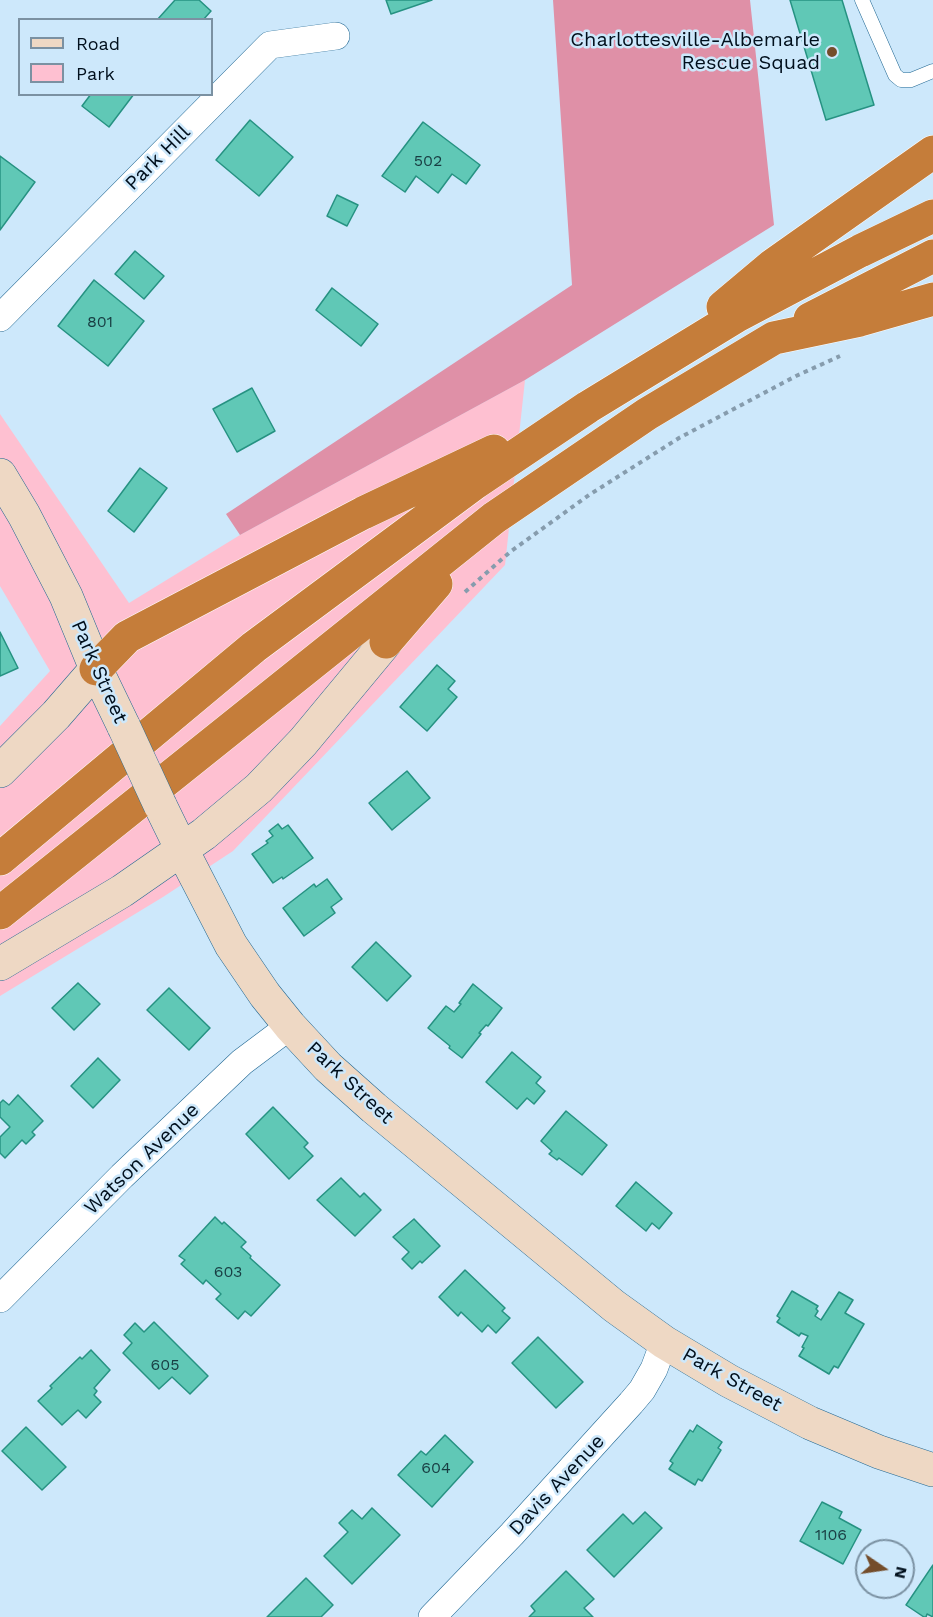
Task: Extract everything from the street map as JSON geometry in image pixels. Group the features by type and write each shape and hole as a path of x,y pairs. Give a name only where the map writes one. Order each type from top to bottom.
{"highway":[{"path":"650,369 773,265 933,152"},
{"path":"0,859 254,647 475,483 588,407 737,316 860,251 933,216"},
{"path":"0,913 494,518 647,414 774,338 933,256"},
{"path":"774,338 860,320 933,298"},
{"path":"96,669 126,637 195,600 363,513 588,407"},
{"path":"386,642 494,518"}],"street":[{"name":"Park Hill","path":"0,318 270,45 336,36"},
{"name":"Park Street","path":"0,475 24,515 66,596 96,669 160,805 231,945 290,1026 328,1067 597,1292 664,1342 729,1381 810,1423 879,1452 933,1470"},
{"path":"0,964 122,891 204,834 259,788 303,742 386,642"},
{"path":"0,771 56,715 96,669"},
{"name":"Watson Avenue","path":"0,1299 122,1176 242,1062 290,1026"},
{"name":"Davis Avenue","path":"432,1617 632,1404 654,1369 664,1342"}],"lane":[{"path":"862,0 895,75 901,80 911,80 933,71"}],"path":[{"path":"462,593 510,552 589,495 679,438 796,376 846,353"}],"green space":[{"path":"525,380 505,565 233,851 163,897 0,996 0,726 50,671 0,586 0,414 129,603 240,535"}],"shaded area":[{"path":"553,0 750,0 774,225 525,380 240,535 226,514 572,285"}],"building":[{"path":"175,0 199,0 211,11 205,18 159,18"},
{"path":"386,0 432,0 391,14"},
{"name":"Charlottesville-Albemarle Rescue Squad","path":"790,0 842,0 874,105 826,120"},
{"path":"90,96 132,96 109,127 82,106"},
{"path":"250,120 293,157 259,196 216,160"},
{"path":"423,122 480,165 466,184 452,174 438,193 416,176 405,192 382,176"},
{"path":"0,156 35,182 0,230"},
{"path":"337,195 358,205 347,226 327,216"},
{"path":"135,251 164,276 144,299 115,274"},
{"path":"94,280 144,321 108,366 58,326"},
{"path":"332,288 378,324 361,346 316,310"},
{"path":"252,388 275,431 237,452 213,409"},
{"path":"140,468 167,488 134,532 108,511"},
{"path":"0,632 18,668 0,676"},
{"path":"437,665 455,681 448,689 457,697 427,731 400,707"},
{"path":"407,771 430,798 392,830 369,803"},
{"path":"278,824 282,829 288,825 313,858 283,879 282,877 273,883 252,854 268,843 266,841 273,836 269,831"},
{"path":"327,879 342,899 331,907 335,913 304,936 283,908 314,884 316,887"},
{"path":"376,942 411,976 387,1001 352,967"},
{"path":"78,983 100,1004 74,1030 52,1008"},
{"path":"473,984 502,1008 488,1026 486,1025 479,1033 481,1034 462,1058 428,1028 446,1006 454,1012"},
{"path":"169,988 210,1028 189,1050 147,1010"},
{"path":"512,1052 541,1077 536,1083 545,1091 534,1104 527,1098 517,1109 486,1082"},
{"path":"98,1058 120,1080 93,1108 71,1086"},
{"path":"18,1095 43,1121 32,1132 35,1135 26,1144 22,1140 5,1158 0,1153 0,1137 10,1127 0,1117 0,1103 3,1100 9,1105"},
{"path":"273,1107 308,1143 304,1147 313,1156 289,1179 246,1134"},
{"path":"566,1111 607,1145 582,1175 559,1158 557,1160 549,1154 552,1151 541,1141"},
{"path":"341,1178 360,1197 364,1193 381,1210 355,1236 317,1200"},
{"path":"636,1182 672,1213 659,1229 652,1223 646,1231 616,1206"},
{"path":"215,1217 246,1242 241,1247 280,1285 251,1316 245,1311 238,1319 216,1299 221,1294 206,1280 203,1284 181,1264 185,1260 179,1256"},
{"path":"414,1219 440,1246 412,1269 402,1259 409,1252 393,1237"},
{"path":"465,1270 505,1308 502,1311 510,1318 496,1333 488,1325 482,1332 461,1312 458,1316 439,1297"},
{"path":"792,1291 818,1306 815,1316 821,1320 839,1292 853,1300 845,1313 864,1324 838,1368 834,1366 829,1374 799,1356 808,1336 801,1333 799,1336 777,1322 780,1318 777,1316"},
{"path":"154,1322 208,1376 190,1394 172,1377 159,1389 123,1353 132,1343 124,1335 135,1323 144,1332"},
{"path":"538,1337 583,1382 556,1408 512,1363"},
{"path":"91,1350 110,1370 94,1388 97,1391 94,1395 101,1402 86,1418 78,1410 62,1425 38,1401 80,1357 82,1359"},
{"path":"697,1425 722,1442 718,1448 721,1450 702,1481 698,1479 695,1485 669,1469 673,1463 670,1461 690,1430 693,1432"},
{"path":"26,1427 66,1467 42,1490 2,1451"},
{"path":"445,1435 473,1462 432,1507 398,1475 421,1451 426,1455"},
{"path":"822,1502 842,1512 839,1518 861,1530 843,1564 800,1541"},
{"path":"372,1508 400,1535 352,1584 324,1556 348,1532 339,1523 352,1510 362,1519"},
{"path":"645,1512 662,1528 614,1577 587,1550 623,1514 633,1524"},
{"path":"933,1565 933,1617 927,1614 924,1617 906,1605 910,1599 915,1599 915,1592"},
{"path":"566,1571 594,1599 584,1608 593,1617 529,1617 535,1611 531,1606"},
{"path":"306,1578 333,1605 321,1617 267,1617"}],"place":[{"name":"Charlottesville-Albemarle Rescue Squad","path":"832,52"}]}
